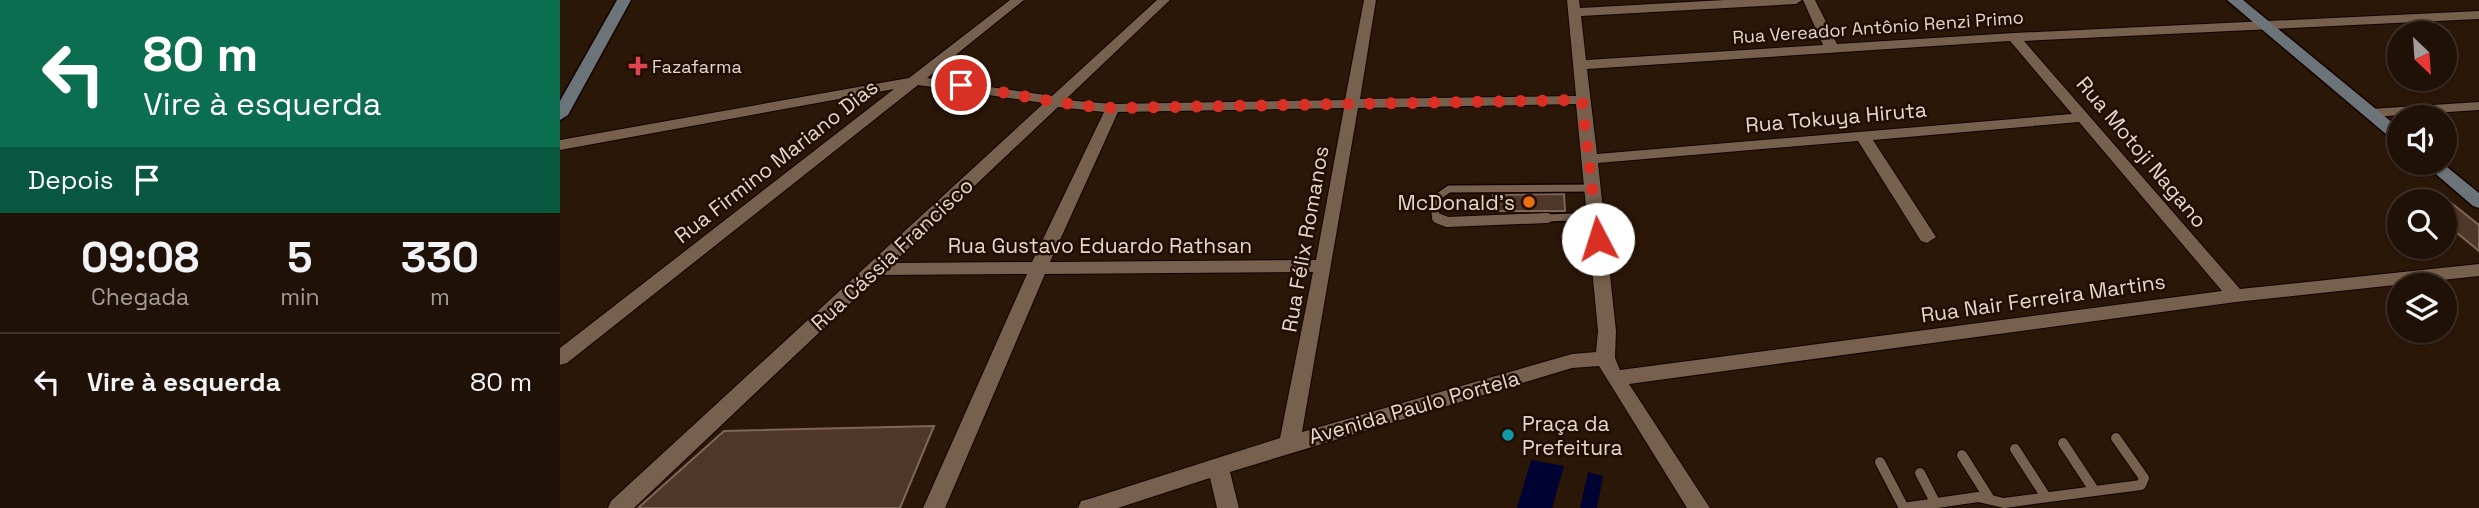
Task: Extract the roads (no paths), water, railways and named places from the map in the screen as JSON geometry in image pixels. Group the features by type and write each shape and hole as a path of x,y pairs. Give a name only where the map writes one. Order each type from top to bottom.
{"main road":[{"path":"560,115 624,0"},
{"path":"2234,0 2387,126"},
{"path":"2446,175 2479,202"}],"street":[{"name":"Rua Firmino Mariano Dias","path":"560,358 1018,0"},
{"name":"Rua Cássia Francisco","path":"619,508 1164,0"},
{"name":"Rua Félix Romanos","path":"1289,444 1308,354 1370,0"},
{"path":"1699,508 1615,378 1605,358 1607,331 1574,6 1796,0"},
{"path":"1809,0 1832,49"},
{"name":"Rua Vereador Antônio Renzi Primo","path":"1579,65 2014,37 2479,15"},
{"name":"Rua Motoji Nagano","path":"2014,37 2236,296"},
{"path":"560,145 917,81 936,81 1081,107 1114,108 1582,100"},
{"path":"2371,113 2479,106"},
{"path":"934,508 1038,269 1114,108"},
{"name":"Rua Tokuya Hiruta","path":"1591,159 2085,117"},
{"path":"1862,135 1927,237"},
{"name":"Rua Gustavo Eduardo Rathsan","path":"877,269 1322,266"},
{"name":"Rua Nair Ferreira Martins","path":"1615,378 2236,296 2479,270"},
{"name":"Avenida Paulo Portela","path":"1089,508 1289,444 1572,361 1605,358"},
{"path":"1218,467 1228,508"}],"lane":[{"path":"1593,188 1449,189 1439,195 1435,214 1438,219 1447,222 1595,216"},
{"path":"1880,463 1903,508 1936,502 1989,498 2004,503 2144,482 2116,438"},
{"path":"2063,443 2094,490"},
{"path":"2015,449 2046,497"},
{"path":"1962,455 1989,498"},
{"path":"1920,473 1936,502"}],"place":[{"name":"Fazafarma","path":"638,66"},
{"name":"McDonald's","path":"1529,202"},
{"name":"Praça da Prefeitura","path":"1508,435"}]}
